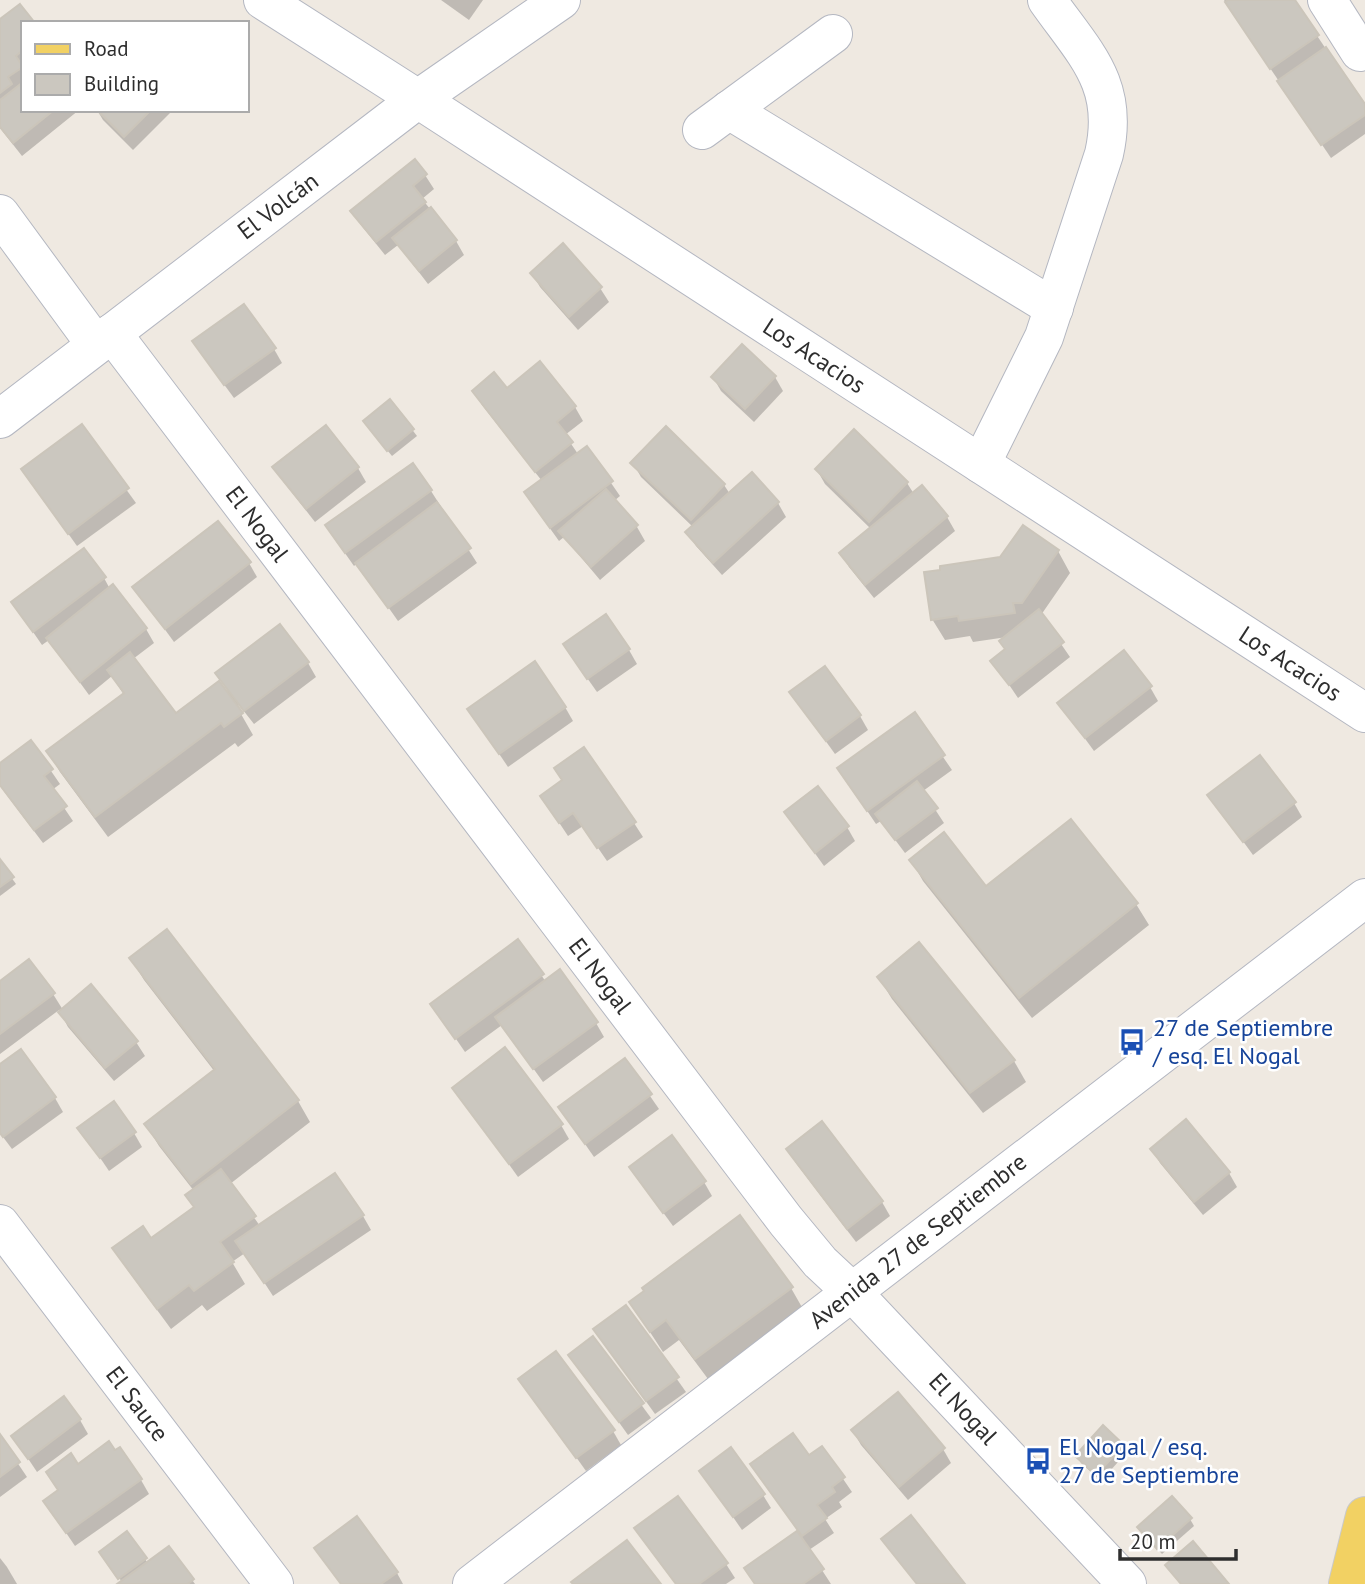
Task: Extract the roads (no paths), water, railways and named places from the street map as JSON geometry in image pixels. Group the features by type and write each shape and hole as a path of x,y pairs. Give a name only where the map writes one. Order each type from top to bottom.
{"main road":[{"path":"1348,1584 1365,1516"}],"street":[{"name":"Los Acacios","path":"263,0 1365,713"},
{"name":"El Volcán","path":"0,419 418,99 561,0"},
{"path":"981,464 1044,337 1104,154 1109,131 1109,108 1104,87 1095,68 1047,0"},
{"path":"1327,0 1363,47"},
{"path":"833,34 715,120 1054,308"},
{"name":"El Nogal","path":"0,214 104,339 786,1221 820,1262 852,1292 1127,1584"},
{"name":"Avenida 27 de Septiembre","path":"472,1584 1365,898"},
{"name":"El Sauce","path":"0,1223 274,1584"}],"place":[{"name":"27 de Septiembre / esq. El Nogal","path":"1132,1042"},
{"name":"El Nogal / esq. 27 de Septiembre","path":"1038,1461"}]}
